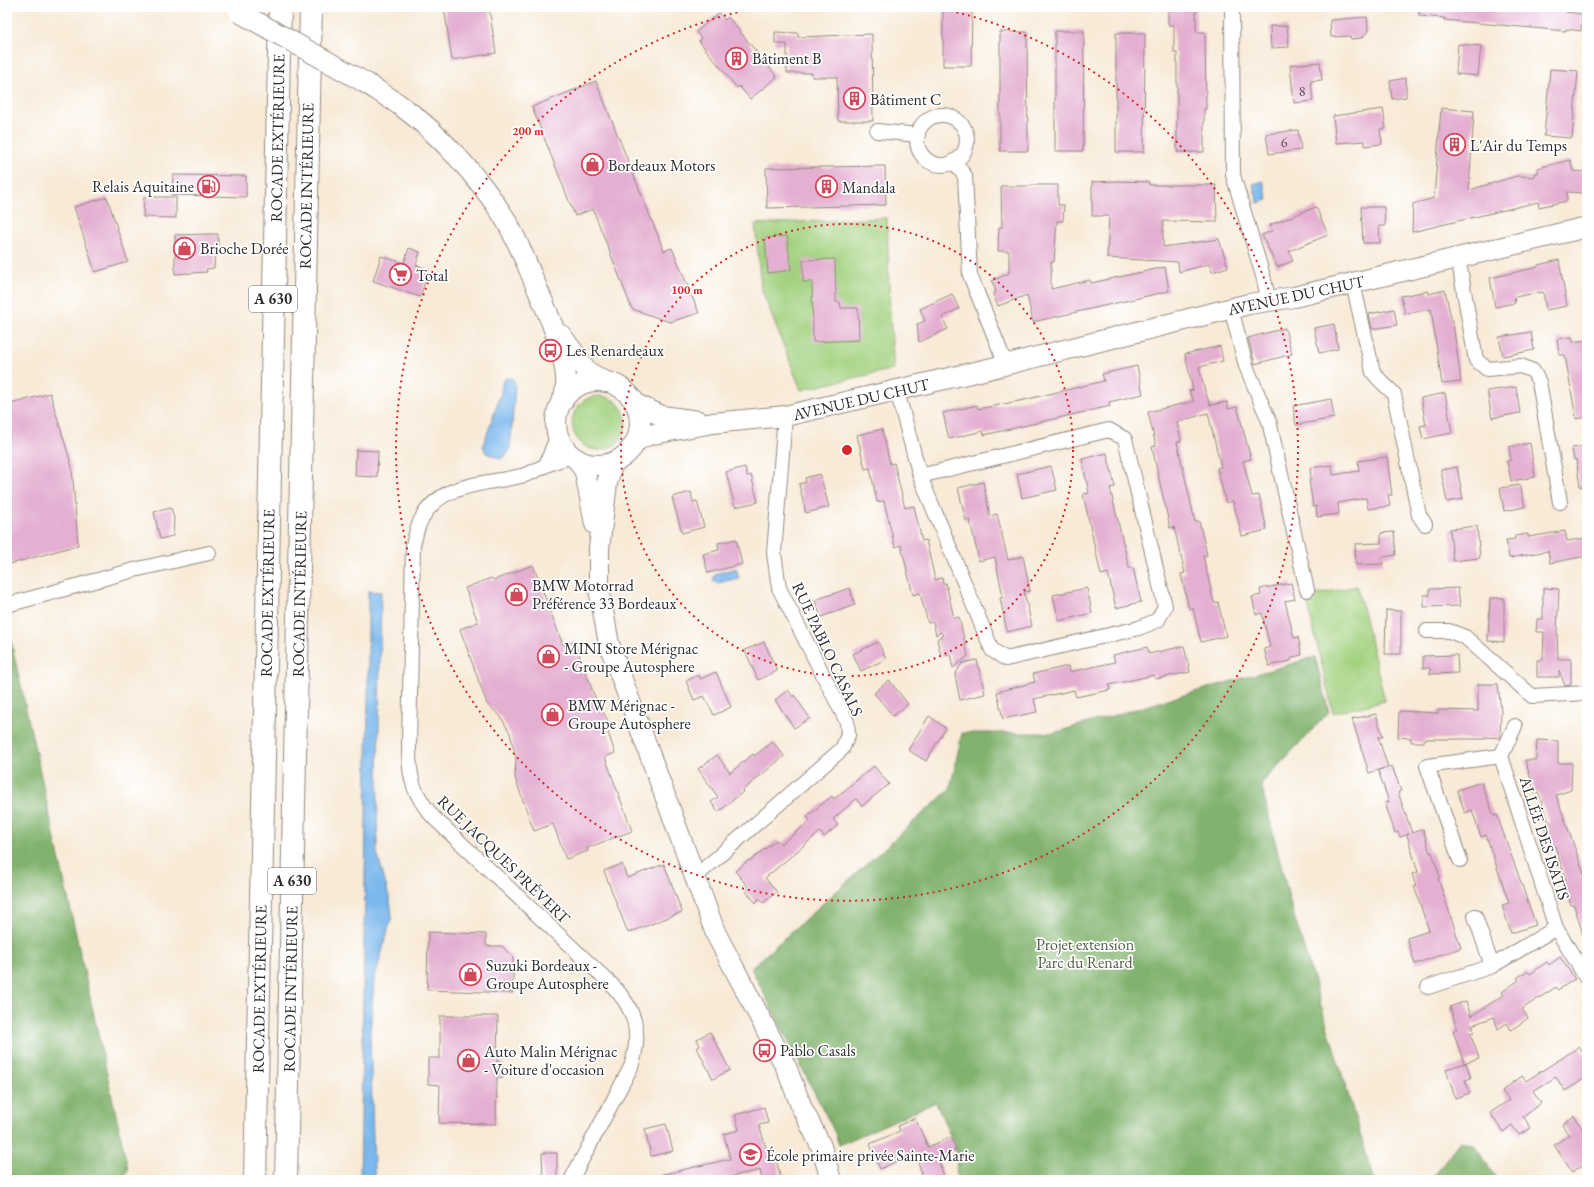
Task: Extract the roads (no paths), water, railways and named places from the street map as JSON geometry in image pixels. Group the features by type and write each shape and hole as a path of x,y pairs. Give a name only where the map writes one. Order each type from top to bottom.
{"highway":[{"name":"ROCADE EXTÉRIEURE","path":"255,1180 280,7"},
{"name":"ROCADE INTÉRIEURE","path":"286,1180 311,7"}],"street":[{"path":"1232,7 1233,175 1269,301"},
{"path":"234,10 366,84 402,107 424,124 465,167 489,196 504,218 518,245 551,320 563,362 566,386 563,401"},
{"path":"946,116 957,120 963,126 967,134 966,150 961,157 947,165 931,163 920,151 918,135 926,122 933,118 946,116"},
{"path":"877,131 918,135"},
{"path":"954,161 965,176 970,275 1006,365"},
{"name":"AVENUE DU CHUT","path":"636,441 648,435 713,423 785,416 897,391 1231,308 1294,297 1587,227"},
{"path":"1458,257 1476,360 1487,369 1521,366 1533,371 1539,382 1560,502"},
{"path":"1353,283 1373,372 1394,394 1419,515 1425,524"},
{"path":"1231,308 1246,366 1269,421 1307,590"},
{"path":"551,320 588,372 606,382 619,386 629,394 636,404 640,415 640,426 636,441 625,455 613,462 601,464 588,463 575,457"},
{"path":"599,548 585,472 575,457 563,446 558,434 556,423 558,411 563,401 571,391 582,384 594,381 606,382"},
{"path":"897,391 920,476 992,650 1006,659 1138,628 1158,620 1165,606 1125,439 1109,430 920,476"},
{"name":"AVENUE DU CHUT","path":"636,404 662,416 713,423"},
{"name":"RUE PABLO CASALS","path":"695,876 842,749 848,735 847,722 779,588 774,553 785,416"},
{"path":"546,465 558,434"},
{"name":"RUE JACQUES PRÉVERT","path":"571,1180 631,1067 635,1054 636,1040 635,1024 632,1013 621,994 611,984 433,817 417,795 411,780 409,763 413,545 423,516 430,507 445,494 462,487 522,476 534,472 546,465 575,457"},
{"path":"613,462 607,483 599,548 599,589 609,644 716,934 786,1067 821,1146 831,1180"},
{"path":"7,605 134,570 209,553"},
{"path":"1427,631 1449,631 1465,637 1532,696 1587,693"},
{"path":"1460,860 1427,766 1501,756 1515,726"},
{"name":"ALLÉE DES ISATIS","path":"1501,756 1556,928 1587,979"},
{"path":"1475,916 1492,966"},
{"path":"1428,988 1492,966 1556,928"},
{"path":"786,1067 811,1103 831,1142 842,1180"}],"water":[{"path":"1263,181 1268,200 1258,203 1253,184"},
{"path":"510,378 514,380 515,386 510,450 501,459 486,453 483,446 501,393 502,384 505,379"},
{"path":"736,568 739,578 718,583 713,580 715,574"},
{"path":"368,591 381,592 377,852 390,901 392,916 374,980 370,1034 375,1180 360,1180 368,701"}],"place":[{"name":"Bâtiment B","path":"737,58"},
{"name":"Bâtiment C","path":"855,99"},
{"name":"L'Air du Temps","path":"1455,145"},
{"name":"Bordeaux Motors","path":"592,165"},
{"name":"Relais Aquitaine","path":"209,186"},
{"name":"Mandala","path":"826,187"},
{"name":"Brioche Dorée","path":"185,248"},
{"name":"Total","path":"401,275"},
{"name":"Les Renardeaux","path":"551,350"},
{"name":"BMW Motorrad Préférence 33 Bordeaux","path":"517,594"},
{"name":"MINI Store Mérignac - Groupe Autosphere","path":"549,657"},
{"name":"BMW Mérignac - Groupe Autosphere","path":"552,714"},
{"name":"Suzuki Bordeaux - Groupe Autosphere","path":"470,974"},
{"name":"Pablo Casals","path":"765,1050"},
{"name":"Auto Malin Mérignac - Voiture d'occasion","path":"469,1060"},
{"name":"École primaire privée Sainte-Marie","path":"751,1155"}],"park label":[{"name":"Projet extension Parc du Renard","path":"1085,953"}]}
